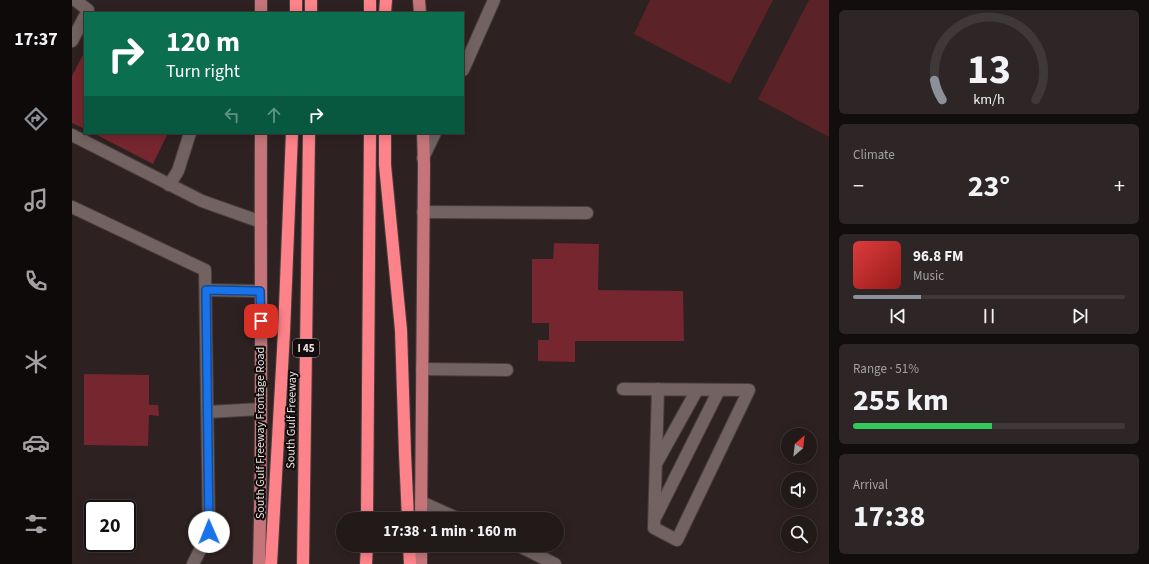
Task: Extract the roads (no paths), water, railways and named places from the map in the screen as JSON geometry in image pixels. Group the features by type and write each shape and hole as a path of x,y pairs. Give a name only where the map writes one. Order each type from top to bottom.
{"highway":[{"path":"296,0 296,12"},
{"path":"311,0 311,12"},
{"path":"370,0 370,12"},
{"path":"386,0 386,12"},
{"path":"271,564 284,324 292,134"},
{"name":"South Gulf Freeway","path":"303,564 309,134"},
{"path":"367,512 370,134"},
{"path":"385,134 385,165 401,330 408,512"},
{"path":"366,564 367,552"},
{"path":"410,552 410,564"}],"main road":[{"path":"261,0 261,12"},
{"path":"419,0 420,12"},
{"name":"South Gulf Freeway Frontage Road","path":"259,564 261,472 261,134"},
{"path":"421,512 423,134"},
{"path":"420,564 421,552"}],"street":[{"path":"75,0 87,12"},
{"path":"464,66 468,49 494,0"},
{"path":"72,41 84,20"},
{"path":"169,185 178,171 190,134"},
{"path":"424,158 435,134"},
{"path":"72,135 202,201 261,222"},
{"path":"72,207 205,270 209,532 193,564"},
{"path":"423,212 587,213"},
{"path":"206,290 260,291"},
{"path":"422,369 506,370"},
{"path":"623,389 658,389 697,390 749,390 677,540 654,528 658,389"},
{"path":"656,464 697,390"},
{"path":"655,520 720,390"},
{"path":"208,412 261,409"},
{"path":"421,502 443,512"},
{"path":"531,552 555,564"}]}
